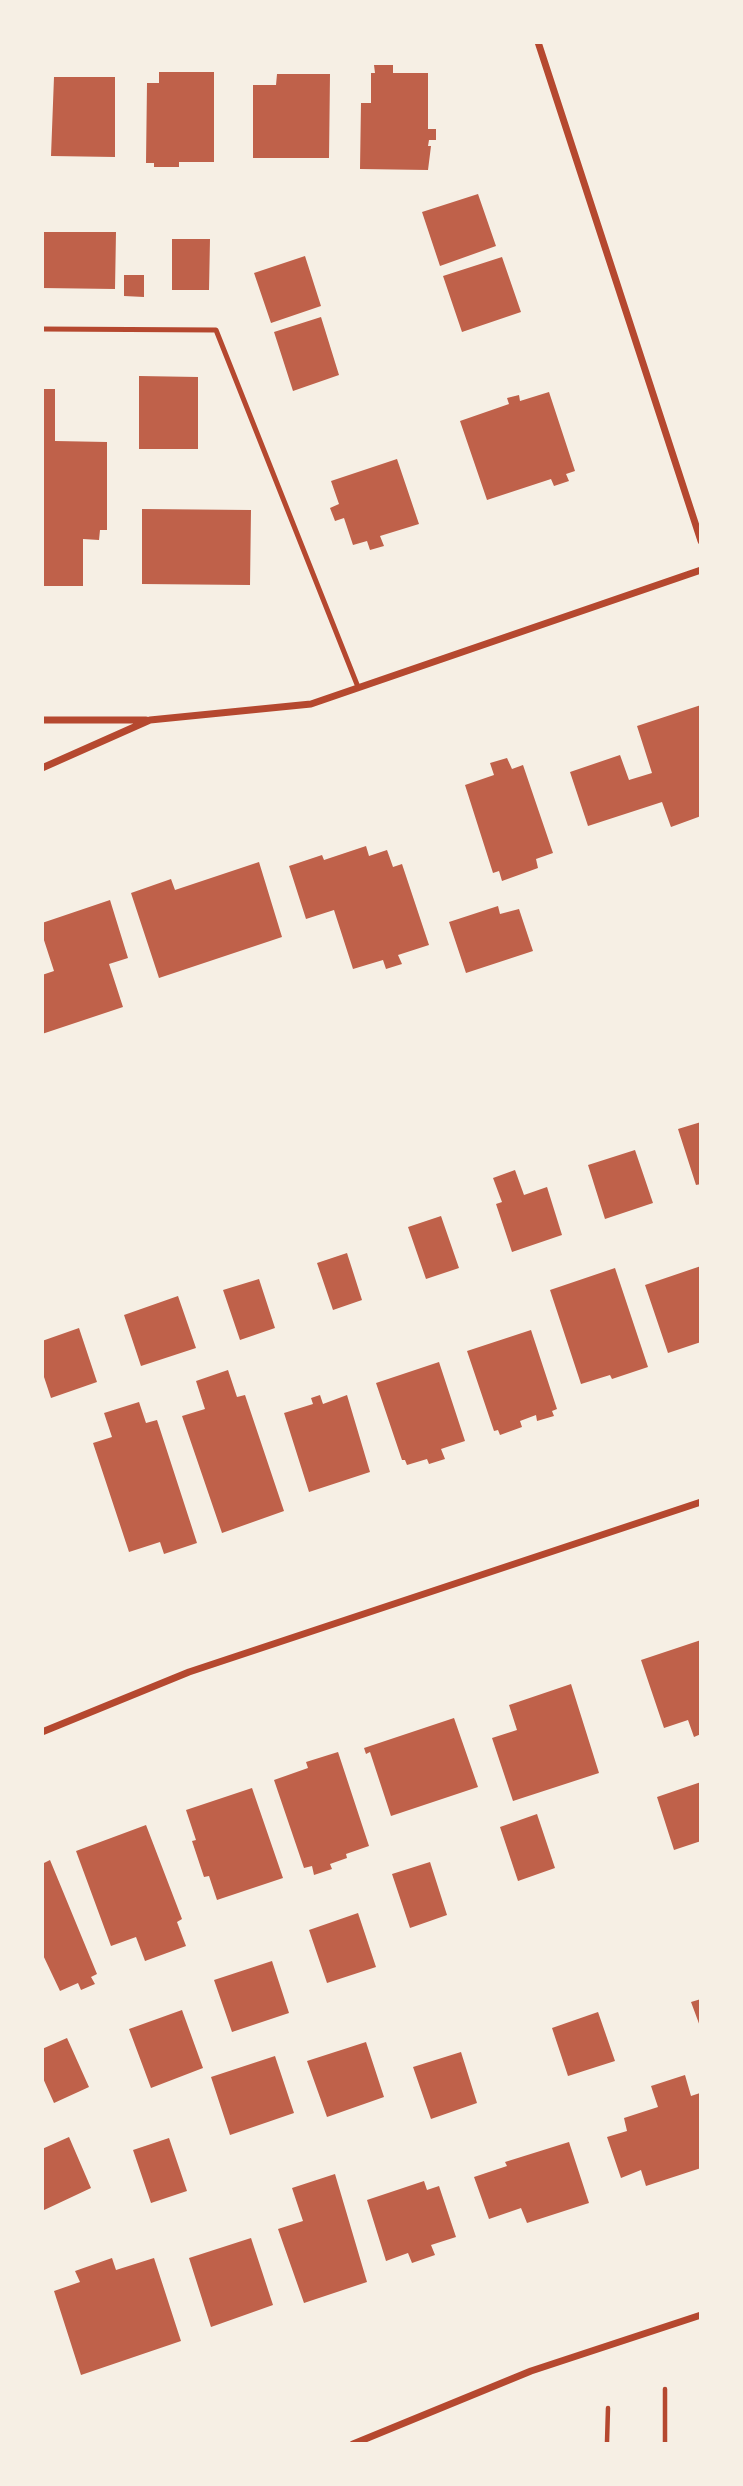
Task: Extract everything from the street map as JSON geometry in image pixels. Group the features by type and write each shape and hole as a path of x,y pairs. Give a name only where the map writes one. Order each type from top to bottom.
{"street":[{"path":"538,42 701,541"},
{"path":"42,720 150,720 311,704 701,570"},
{"path":"42,768 150,720"},
{"path":"42,1732 189,1672 701,1502"},
{"path":"353,2444 531,2371 701,2315"}],"lane":[{"path":"42,330 216,330 358,687"}],"path":[{"path":"665,2389 666,2443"},
{"path":"607,2442 608,2408"}],"building":[{"path":"374,65 393,65 393,73 428,73 428,129 436,129 436,140 429,140 428,146 431,146 428,170 360,169 361,103 371,103 371,73 375,73"},
{"path":"159,72 214,72 214,162 179,162 179,167 154,167 154,163 146,163 147,83 159,83"},
{"path":"277,74 330,74 329,158 253,158 253,85 276,85"},
{"path":"54,77 115,77 115,157 51,156"},
{"path":"478,194 496,246 440,266 422,212"},
{"path":"42,232 116,232 115,289 42,288"},
{"path":"172,239 210,239 209,290 172,290"},
{"path":"305,256 321,306 271,323 254,273"},
{"path":"502,257 521,312 462,332 443,276"},
{"path":"124,275 144,275 144,297 124,296"},
{"path":"321,317 339,375 293,391 274,332"},
{"path":"139,376 198,377 198,449 139,449"},
{"path":"42,389 55,389 55,441 107,442 107,530 100,530 99,540 83,539 83,586 42,586"},
{"path":"549,392 575,471 566,474 569,481 554,486 551,479 487,500 460,421 509,404 507,398 519,395 520,401"},
{"path":"397,459 419,524 380,536 384,546 370,550 367,541 353,545 344,518 335,521 330,508 339,504 331,481"},
{"path":"142,509 251,510 250,585 142,584"},
{"path":"701,705 701,816 671,827 662,802 588,826 570,772 620,755 629,780 652,773 637,726"},
{"path":"507,758 512,769 523,765 553,853 536,859 538,868 502,881 499,871 493,873 465,785 494,775 490,763"},
{"path":"366,846 369,856 387,850 393,867 402,864 429,945 398,955 402,964 386,969 383,960 353,969 334,910 306,919 289,866 322,855 324,860"},
{"path":"259,862 282,937 159,978 131,893 171,879 175,890"},
{"path":"110,900 128,958 109,964 123,1007 42,1034 42,975 54,971 42,934 42,923"},
{"path":"498,906 500,914 519,909 533,951 466,973 449,922"},
{"path":"701,1122 701,1184 696,1185 678,1129"},
{"path":"635,1150 653,1203 605,1219 588,1165"},
{"path":"515,1170 524,1195 547,1187 562,1235 512,1252 496,1204 502,1202 493,1178"},
{"path":"441,1216 459,1268 426,1279 408,1227"},
{"path":"347,1253 362,1300 333,1310 317,1263"},
{"path":"701,1266 701,1342 668,1353 645,1285"},
{"path":"615,1268 648,1367 612,1379 610,1375 581,1384 550,1290"},
{"path":"259,1279 275,1328 240,1340 223,1290"},
{"path":"178,1296 196,1348 141,1366 124,1315"},
{"path":"79,1328 97,1382 51,1398 42,1371 42,1341"},
{"path":"531,1330 557,1409 552,1411 554,1416 537,1421 536,1415 520,1421 522,1427 500,1435 498,1430 494,1431 467,1351"},
{"path":"439,1362 465,1441 441,1449 445,1459 429,1464 427,1459 407,1465 405,1460 402,1460 376,1383"},
{"path":"228,1370 237,1397 245,1395 284,1511 222,1533 182,1416 205,1409 196,1381"},
{"path":"320,1395 323,1404 347,1395 370,1472 309,1492 284,1413 313,1404 311,1398"},
{"path":"139,1402 146,1423 157,1420 197,1543 164,1554 160,1542 129,1552 93,1443 112,1437 104,1413"},
{"path":"701,1640 701,1734 694,1737 688,1720 664,1728 641,1660"},
{"path":"571,1684 599,1773 513,1801 492,1738 517,1730 509,1705"},
{"path":"454,1718 478,1787 391,1816 370,1752 366,1754 364,1748"},
{"path":"338,1752 369,1846 346,1854 347,1858 330,1864 332,1869 314,1875 312,1866 304,1868 274,1780 308,1768 306,1762"},
{"path":"701,1782 701,1841 674,1850 657,1797"},
{"path":"252,1788 283,1878 217,1900 209,1876 204,1877 192,1841 196,1840 186,1810"},
{"path":"537,1814 555,1868 518,1881 500,1827"},
{"path":"146,1825 182,1919 177,1922 186,1946 145,1961 136,1937 111,1946 76,1851"},
{"path":"50,1860 97,1974 91,1977 95,1984 81,1990 78,1983 60,1991 42,1953 42,1864"},
{"path":"430,1862 447,1915 410,1928 392,1874"},
{"path":"358,1913 376,1967 327,1983 309,1930"},
{"path":"272,1961 289,2013 232,2032 214,1980"},
{"path":"701,1999 701,2029 691,2002"},
{"path":"182,2010 203,2068 151,2088 129,2029"},
{"path":"598,2012 615,2061 568,2076 552,2028"},
{"path":"67,2038 89,2087 54,2103 42,2076 42,2049"},
{"path":"366,2042 384,2097 327,2117 307,2061"},
{"path":"461,2052 477,2103 431,2119 413,2067"},
{"path":"275,2056 294,2113 230,2135 211,2077"},
{"path":"685,2075 691,2096 700,2093 701,2097 701,2168 646,2186 641,2170 621,2178 607,2137 627,2131 624,2118 658,2107 651,2086"},
{"path":"69,2137 91,2188 42,2211 42,2149"},
{"path":"169,2138 187,2191 151,2203 133,2150"},
{"path":"569,2142 589,2203 527,2223 521,2208 489,2219 474,2177 507,2166 505,2162"},
{"path":"335,2174 367,2282 304,2303 278,2229 303,2221 292,2188"},
{"path":"424,2181 427,2190 439,2186 456,2237 431,2245 435,2255 412,2263 408,2253 386,2261 367,2200"},
{"path":"251,2238 273,2305 211,2327 189,2258"},
{"path":"112,2258 116,2270 154,2258 181,2341 81,2375 54,2291 80,2282 75,2271"}]}
